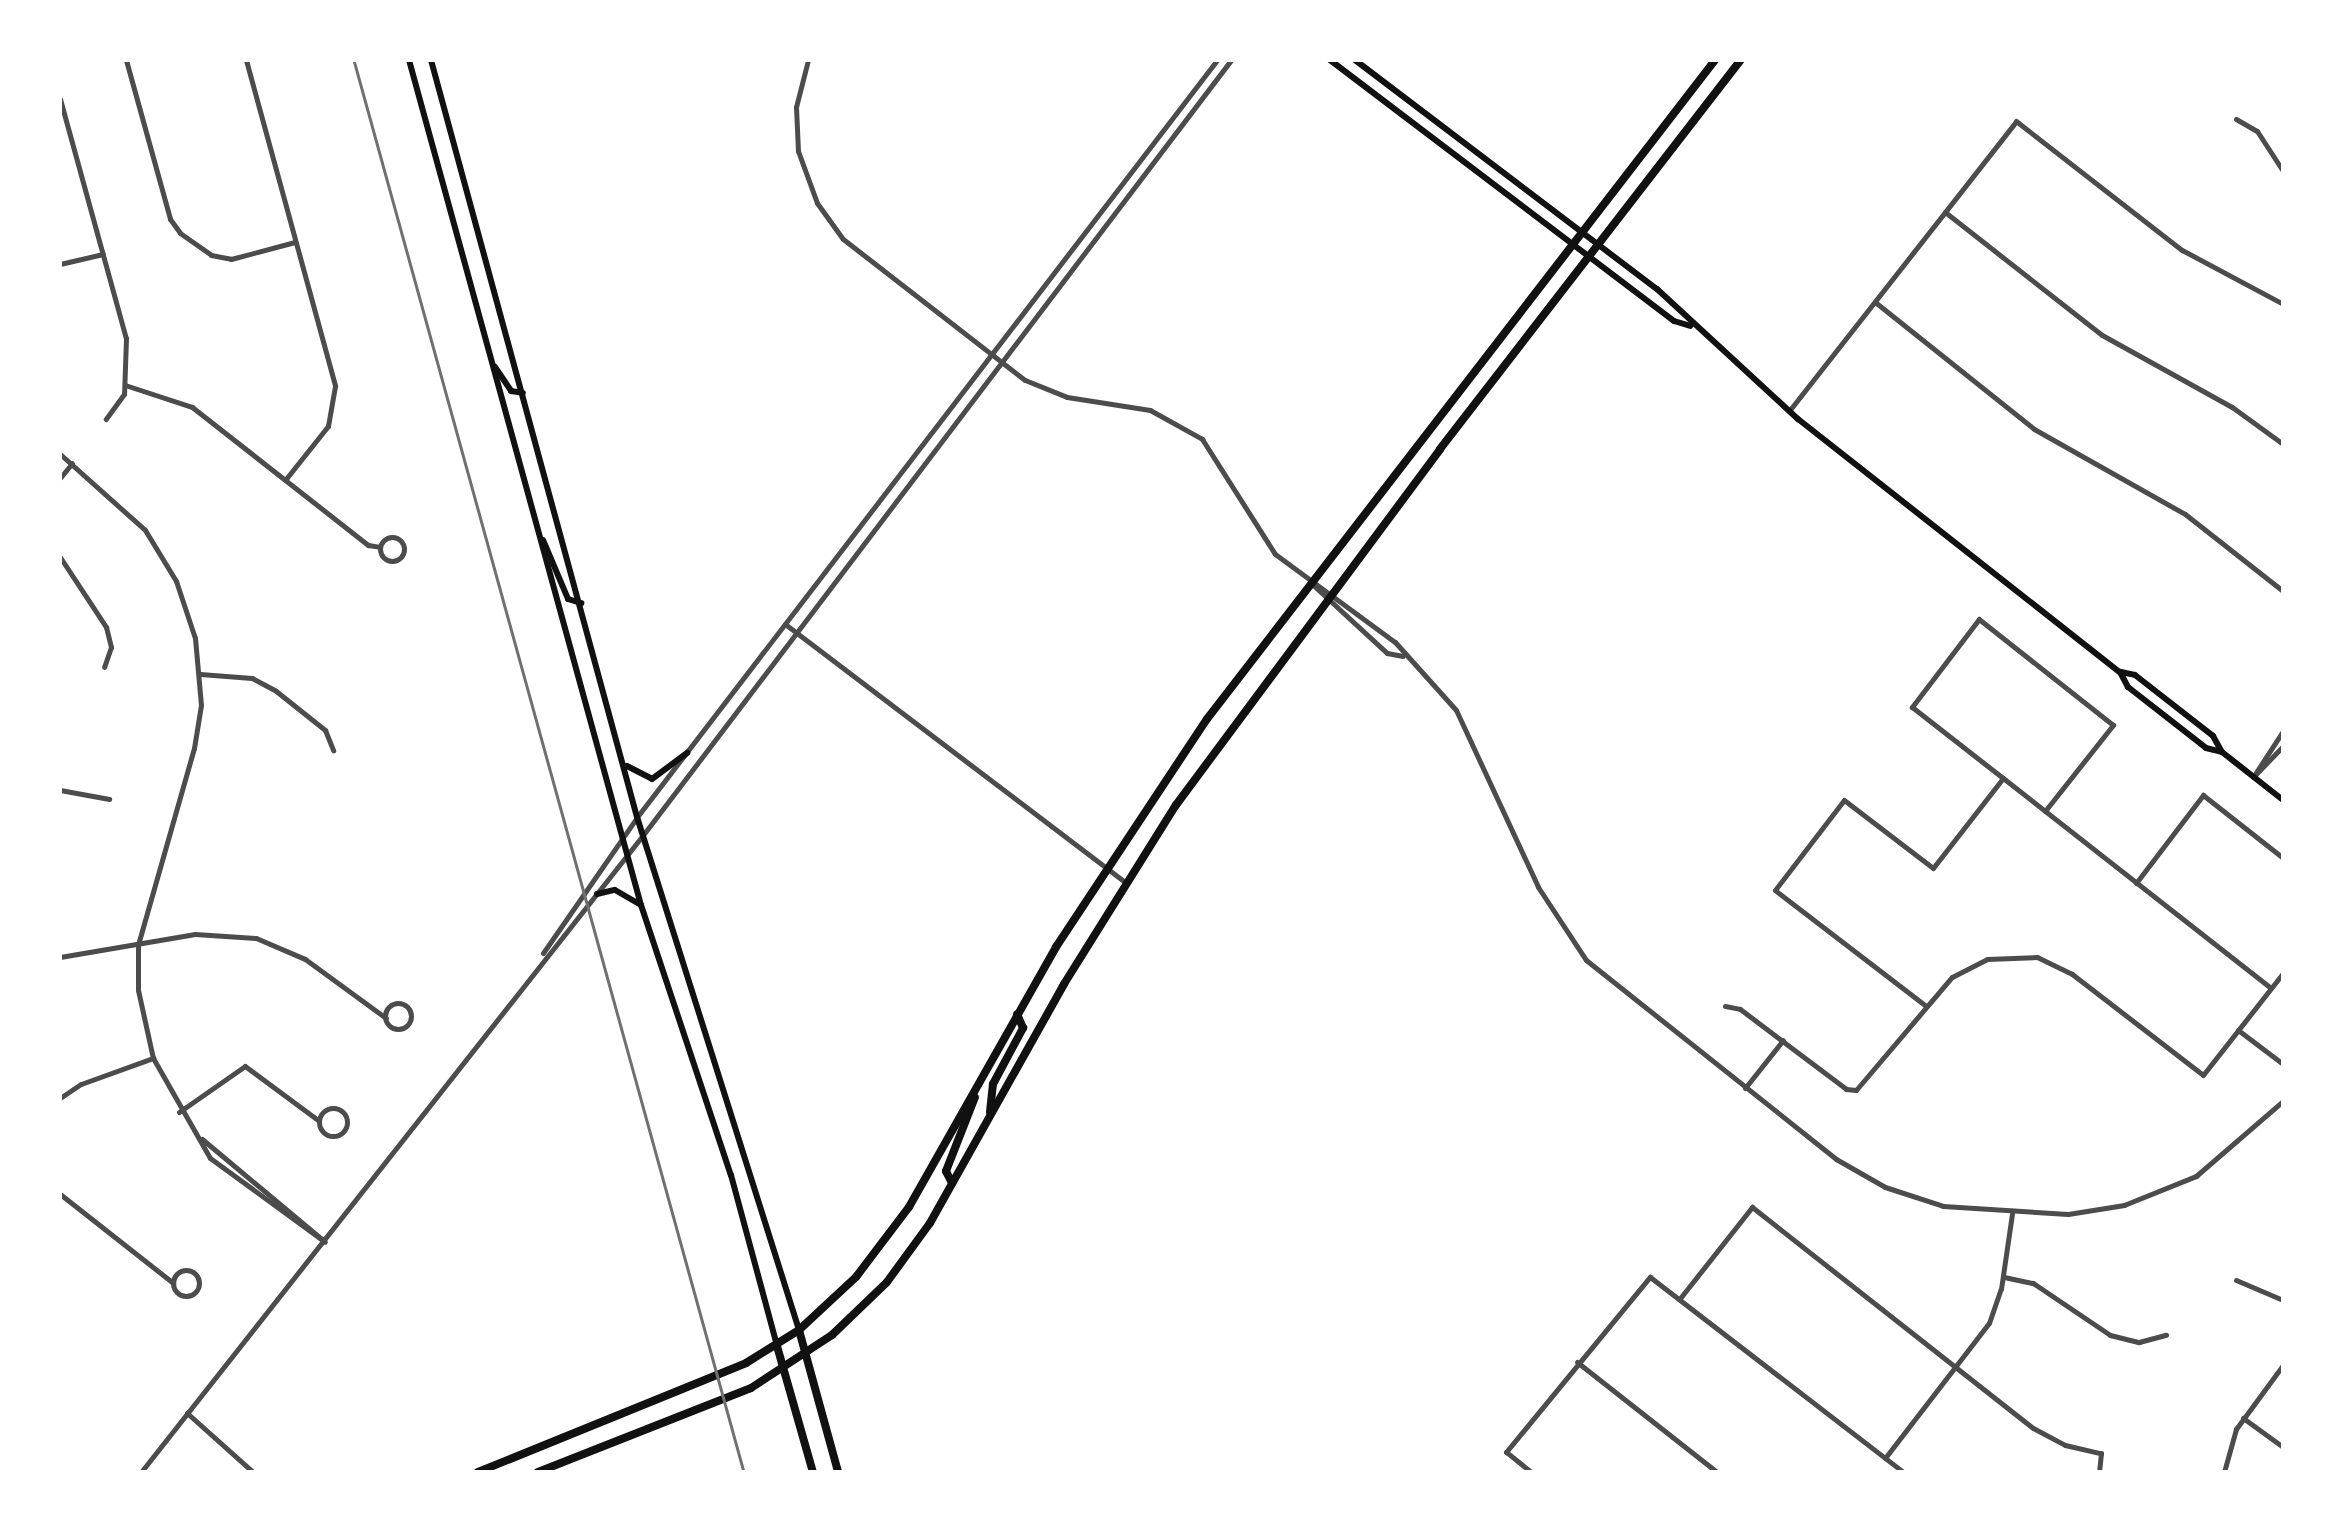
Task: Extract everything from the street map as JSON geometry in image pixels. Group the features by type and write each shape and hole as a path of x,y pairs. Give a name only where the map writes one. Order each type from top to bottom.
{"main road":[{"path":"409,60 641,905 731,1175 812,1472"},
{"path":"431,60 643,835 755,1173 838,1472"},
{"path":"1330,60 1674,321 1691,326"},
{"path":"1354,60 1682,310 1691,326 1789,411 2120,672 2160,695 2213,736 2222,752 2283,800"},
{"path":"478,1472 688,1390 777,1346 799,1330 885,1242 1106,868 1310,582 1715,60"},
{"path":"538,1472 697,1414 784,1369 806,1355 887,1282 952,1183 1126,883 1332,592 1741,60"},
{"path":"494,365 510,391 523,393"},
{"path":"539,534 556,560 568,599 582,603"},
{"path":"2120,672 2128,687 2206,748 2222,752"},
{"path":"624,764 652,778 687,753"},
{"path":"598,894 615,890 641,905"},
{"path":"989,1117 994,1084 1023,1028 1017,1014"},
{"path":"952,1183 946,1170 969,1124 977,1088"}],"street":[{"path":"126,60 170,219 180,233 211,256 231,259 296,242"},
{"path":"246,60 336,406 328,426 285,480"},
{"path":"808,60 795,130 816,203 858,252 1001,364 1050,392 1137,406 1189,428 1220,460 1260,536 1310,582 1325,602 1387,652 1405,657"},
{"path":"141,1472 325,1242 540,960 638,816 1217,60"},
{"path":"540,960 598,894 1231,60"},
{"path":"60,99 126,338 126,385 106,419"},
{"path":"2236,119 2257,131 2283,171"},
{"path":"1789,411 2016,121 2182,250 2283,304"},
{"path":"1945,212 2102,336 2232,407 2283,444"},
{"path":"60,264 102,254"},
{"path":"1875,302 2034,429 2185,514 2283,590"},
{"path":"126,385 192,408 368,546 380,547 394,537 404,551 390,562 380,547"},
{"path":"60,454 127,510 166,564 188,612 200,674 194,748 138,944 138,990 152,1058 178,1112 222,1168 325,1242"},
{"path":"60,478 72,463"},
{"path":"60,557 106,627 111,647 104,667"},
{"path":"1310,582 1332,592 1405,657 1464,724 1570,942 1619,990 1745,1088 1885,1188 1943,1206 2012,1214 2068,1214 2148,1197 2226,1156 2283,1101"},
{"path":"2045,812 2112,725 1979,618 1912,706 2045,812 2271,988"},
{"path":"785,624 1126,883"},
{"path":"200,674 252,678 276,691 326,730 334,750"},
{"path":"2253,776 2283,731"},
{"path":"2253,776 2283,746"},
{"path":"1926,1006 1775,890 1844,800 1933,868 2003,778"},
{"path":"60,790 109,798"},
{"path":"2136,882 2203,794 2283,858"},
{"path":"60,958 195,934 256,938 306,959 400,1029 411,1014 395,1004 386,1018"},
{"path":"1726,1006 1740,1009 1846,1090 1856,1090 1926,1006 1968,966 2012,954 2037,958 2072,974 2203,1075 2283,972"},
{"path":"2238,1030 2283,1064"},
{"path":"1745,1088 1783,1040"},
{"path":"60,1098 81,1084 152,1058"},
{"path":"178,1112 245,1066 319,1120 333,1136 346,1125 335,1108 319,1120"},
{"path":"60,1194 174,1283 184,1296 199,1285 187,1270 174,1283"},
{"path":"1681,1297 1752,1207 2044,1436 2101,1453 2099,1472"},
{"path":"1885,1458 1989,1322 2004,1277 2012,1214"},
{"path":"1531,1472 1506,1452 1648,1277 1681,1297 1903,1472"},
{"path":"2004,1277 2033,1283 2110,1335 2139,1342 2166,1336"},
{"path":"2236,1280 2283,1300"},
{"path":"1577,1362 1718,1472"},
{"path":"2224,1472 2242,1418 2283,1365"},
{"path":"187,1412 253,1472"},
{"path":"2242,1418 2283,1447"}],"railway":[{"path":"354,60 744,1472"}]}
